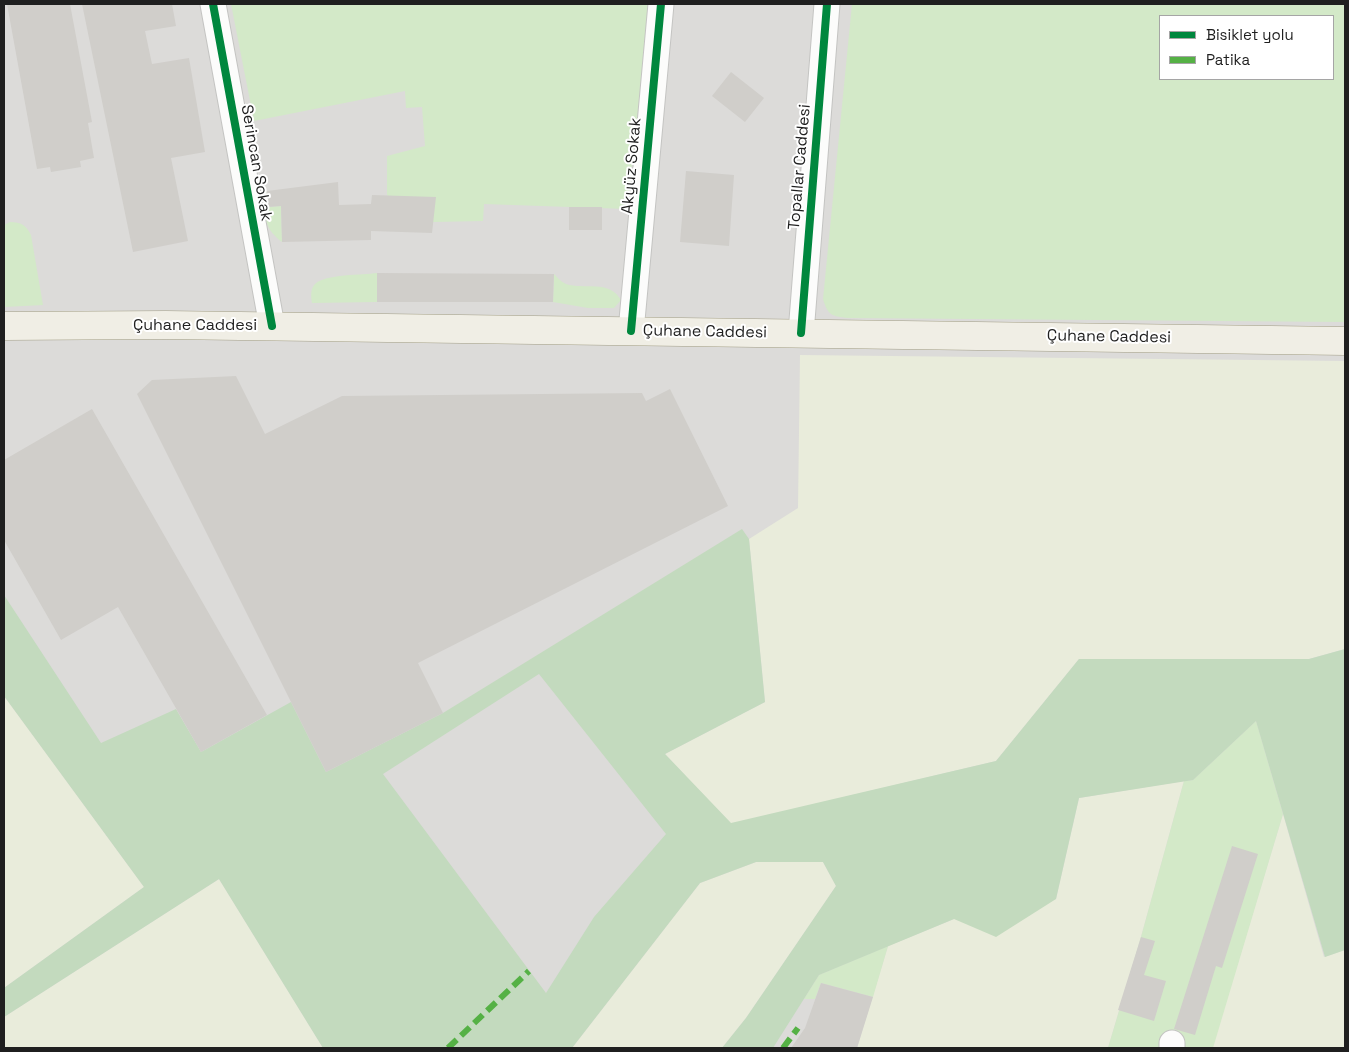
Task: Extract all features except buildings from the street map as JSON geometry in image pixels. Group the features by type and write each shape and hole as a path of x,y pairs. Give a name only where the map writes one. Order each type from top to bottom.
{"main road":[{"name":"Çuhane Caddesi","path":"4,326 272,326 1345,340"}],"street":[{"name":"Serincan Sokak","path":"213,4 272,326"},
{"name":"Akyüz Sokak","path":"630,331 661,4"},
{"name":"Topallar Caddesi","path":"801,333 827,4"}],"shaded area":[{"path":"4,4 1345,4 1345,1048 4,1048"}],"green space":[{"path":"231,4 650,4 627,209 484,204 483,221 433,222 387,195 387,156 425,146 422,107 406,108 405,91 254,121"},
{"path":"852,4 1345,4 1345,322 848,318 831,314 823,299"},
{"path":"267,191 268,207 281,206 282,242 267,225 265,206"},
{"path":"10,222 23,225 31,235 43,305 4,307 4,225"},
{"path":"377,273 377,302 312,303 312,288 320,281 327,278"},
{"path":"554,274 561,281 573,286 596,286 610,289 621,300 614,308 588,308 553,302"},
{"path":"800,355 1345,361 1345,649 1309,659 1079,659 996,761 731,824 665,754 765,702 749,539 798,508"},
{"path":"742,529 749,539 765,702 665,754 731,823 996,761 1079,659 1309,659 1345,649 1345,950 1325,957 1256,721 1193,780 1079,798 1056,899 996,937 954,919 819,975 773,1048 722,1048 746,1018 836,886 823,862 756,862 700,883 572,1048 323,1048 219,879 4,1017 4,988 144,887 4,696 4,595 101,743 176,709 201,752 291,702 326,772 443,713","holes":["539,674 666,834 594,917 546,993 383,774"]},
{"path":"4,696 144,887 4,988"},
{"path":"1256,721 1283,814 1213,1048 1108,1048 1184,781 1193,780"},
{"path":"1184,781 1108,1048 857,1048 888,946 954,919 1056,899 1079,798"},
{"path":"1283,814 1324,957 1345,950 1345,1048 1212,1048"},
{"path":"756,862 823,862 836,886 746,1018 722,1048 572,1048 700,883"},
{"path":"219,879 323,1048 4,1048 4,1017"},
{"path":"888,946 873,997 821,983 815,999 804,999 819,975"}],"marked path":[{"path":"448,1048 529,971"},
{"path":"783,1048 798,1028"}],"cycle path":[{"path":"213,4 272,326"},
{"path":"631,331 661,4"},
{"path":"801,333 827,4"}]}
